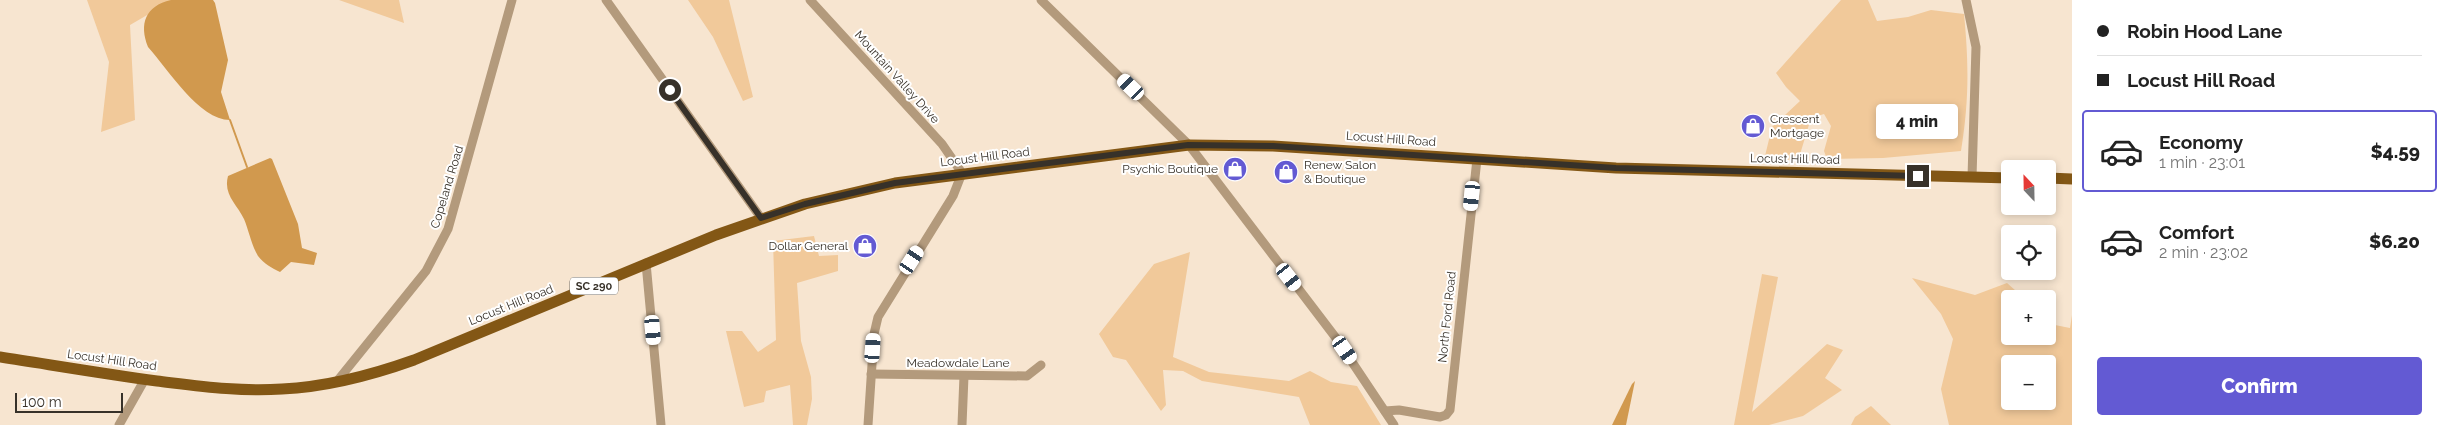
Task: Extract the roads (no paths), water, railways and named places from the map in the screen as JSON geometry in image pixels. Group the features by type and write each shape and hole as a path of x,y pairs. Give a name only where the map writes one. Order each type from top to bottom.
{"main road":[{"name":"Locust Hill Road","path":"0,358 232,390 282,389 338,380 374,373 414,360 761,218 854,191 962,173 1188,145 1273,146 1616,168 2001,178"},
{"path":"2056,178 2072,179"}],"street":[{"name":"Copeland Road","path":"338,380 426,271 448,229 465,177 512,0"},
{"path":"606,0 761,218"},
{"name":"Mountain Valley Drive","path":"810,0 942,144 962,173"},
{"path":"1041,0 1188,145 1336,338 1394,425"},
{"path":"1966,0 1976,47 1972,177"},
{"name":"North Ford Road","path":"1385,411 1399,410 1440,418 1450,410 1477,159"},
{"path":"868,425 874,334 878,317 953,196 962,173"},
{"path":"646,264 661,425"},
{"name":"Meadowdale Lane","path":"871,374 1026,376 1041,365"},
{"path":"962,425 964,376"},
{"path":"119,425 145,379"}],"waterway":[{"path":"230,120 247,167"}],"place":[{"name":"Crescent Mortgage","path":"1753,126"},
{"name":"Psychic Boutique","path":"1235,169"},
{"name":"Renew Salon & Boutique","path":"1286,172"},
{"name":"Dollar General","path":"865,246"}]}
